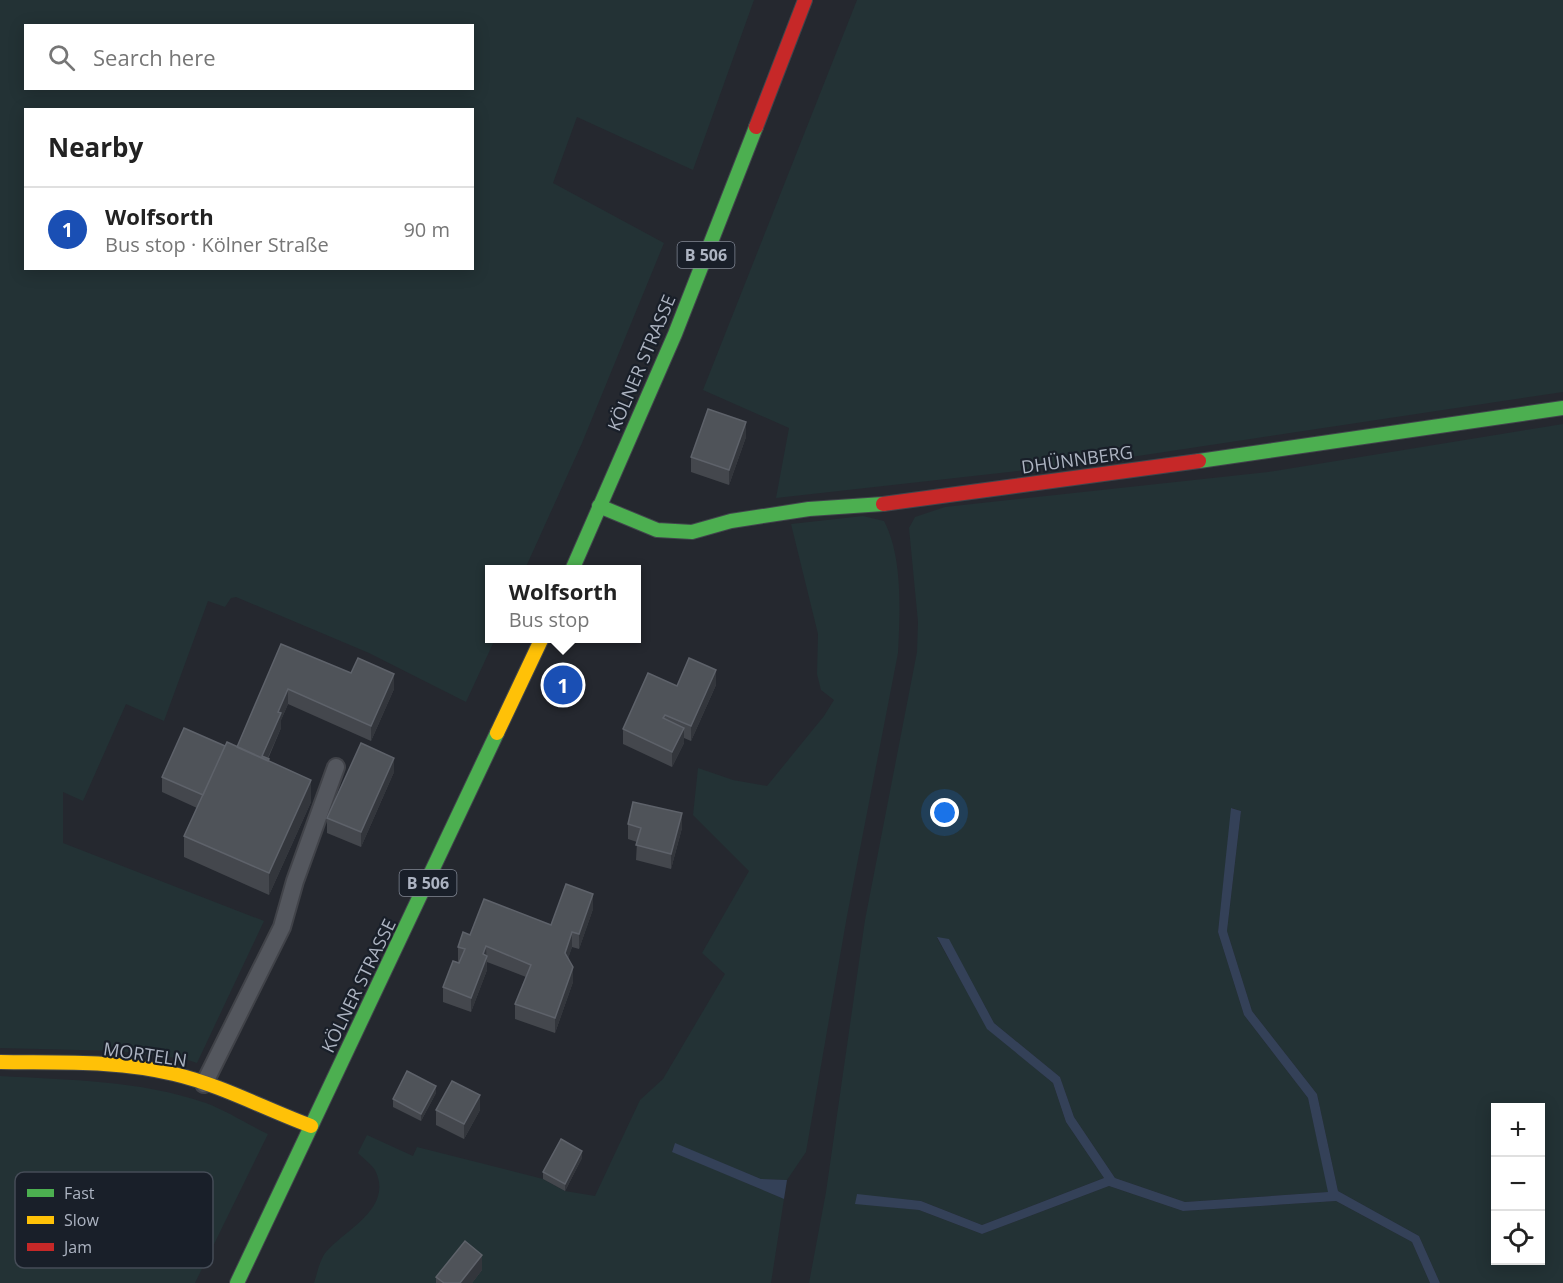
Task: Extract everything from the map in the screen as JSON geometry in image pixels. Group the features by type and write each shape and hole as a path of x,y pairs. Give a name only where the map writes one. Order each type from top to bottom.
{"main road":[{"name":"KÖLNER STRASSE","path":"574,565 675,334 805,0"},
{"name":"DHÜNNBERG","path":"599,506 657,530 692,532 730,521 808,509 899,503 1563,408"},
{"name":"KÖLNER STRASSE","path":"237,1283 386,974 540,643"},
{"name":"MORTELN","path":"0,1062 118,1066 173,1074 311,1126"}],"lane":[{"path":"204,1084 282,927 295,881 336,767"}],"shaded area":[{"path":"0,0 754,0 693,170 577,117 553,183 664,243 582,443 527,565 485,565 485,643 493,643 466,702 369,653 236,597 231,598 225,607 208,601 164,721 126,704 83,801 63,792 63,843 264,921 197,1063 185,1059 118,1051 0,1048"},
{"path":"857,0 1563,0 1563,392 1098,462 776,498 789,428 703,390"},
{"path":"1563,424 1563,1283 1440,1283 1419,1236 1338,1191 1317,1094 1252,1011 1227,931 1241,811 1232,808 1218,932 1244,1015 1308,1098 1329,1192 1185,1202 1115,1178 1074,1117 1060,1077 994,1023 949,940 937,938 988,1029 1053,1083 1066,1122 1104,1178 982,1225 921,1201 857,1195 856,1203 919,1210 982,1234 1109,1186 1183,1211 1336,1201 1412,1242 1430,1283 809,1283 826,1192 865,920 917,652 918,622 909,528 915,517 945,507 1268,472"},
{"path":"863,516 884,521 890,535 899,585 898,653 847,916 806,1152 787,1180 761,1179 675,1144 672,1151 784,1199 771,1283 314,1283 326,1252 365,1217 378,1196 379,1183 375,1170 358,1153 367,1135 413,1156 417,1147 543,1179 565,1191 595,1196 640,1100 663,1079 725,974 702,953 749,871 693,815 698,768 733,780 767,786 824,716 834,700 821,690 817,674 818,634 791,524"},
{"path":"0,1076 104,1082 181,1095 222,1110 268,1134 213,1246 213,1172 15,1172 15,1268 202,1268 195,1283 0,1283"}],"water":[{"path":"1231,808 1241,811 1227,931 1252,1011 1317,1094 1338,1191 1419,1236 1440,1283 1430,1283 1412,1242 1336,1201 1183,1211 1109,1186 982,1234 919,1210 855,1204 857,1194 921,1201 982,1225 1104,1178 1066,1122 1053,1083 987,1029 937,937 949,939 994,1023 1060,1077 1074,1117 1115,1178 1185,1202 1328,1192 1308,1098 1244,1015 1218,932"},
{"path":"675,1143 761,1179 787,1180 784,1199 672,1152"}],"building":[{"path":"708,409 746,422 729,470 691,457"},
{"path":"281,644 351,673 358,658 394,674 371,726 288,689 278,712 281,713 262,756 269,759 268,761 237,747"},
{"path":"689,658 716,670 691,726 665,715 663,718 684,728 672,752 623,729 648,673 677,686"},
{"path":"184,728 225,746 203,795 162,777"},
{"path":"227,742 311,780 269,873 184,836"},
{"path":"361,743 394,758 361,832 327,818"},
{"path":"633,802 682,813 671,854 636,845 641,828 628,824"},
{"path":"566,884 593,894 579,934 572,932 565,953 573,967 555,1018 515,1004 531,965 486,946 483,954 487,956 471,998 443,987 453,961 459,963 465,949 458,947 463,932 470,935 484,899 551,925"},
{"path":"407,1071 436,1086 421,1114 393,1099"},
{"path":"452,1081 480,1095 464,1124 436,1110"},
{"path":"561,1139 582,1151 565,1184 543,1172"},
{"path":"465,1241 482,1255 460,1283 444,1283 436,1277"}],"traffic: fast":[{"path":"574,565 675,334 756,127"},
{"path":"1199,461 1563,408"},
{"path":"599,506 657,530 692,532 731,521 809,509 883,504"},
{"path":"237,1283 497,733"}],"traffic: slow":[{"path":"497,733 540,643"},
{"path":"0,1062 131,1066 174,1074 209,1084 311,1126"}],"traffic: jam":[{"path":"756,127 805,0"},
{"path":"883,504 1199,461"}],"place":[{"name":"Wolfsorth","path":"563,685"}]}
